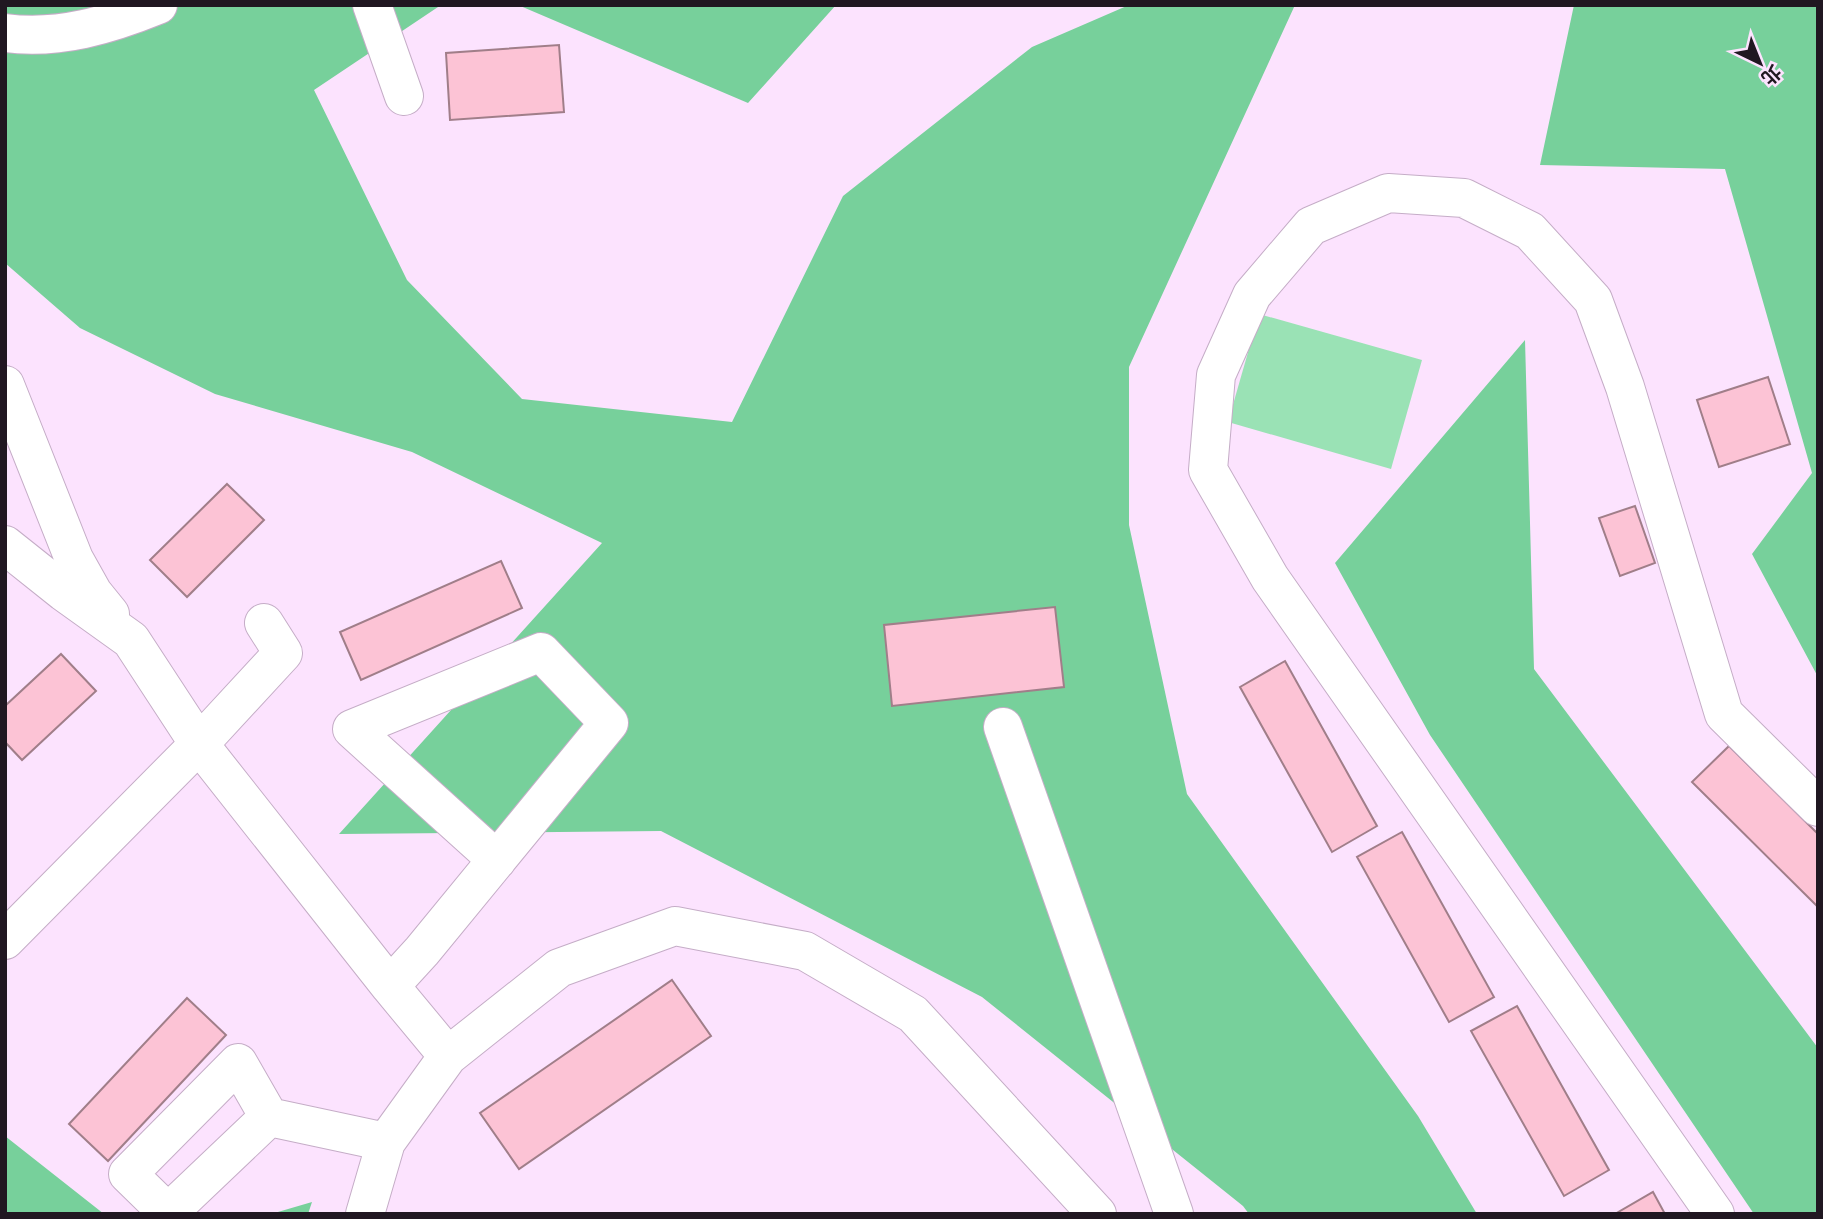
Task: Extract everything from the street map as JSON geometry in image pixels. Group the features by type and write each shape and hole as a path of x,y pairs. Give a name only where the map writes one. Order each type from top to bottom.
{"lane":[{"path":"5,33 44,35 73,32 107,24 158,5"},
{"path":"372,5 404,96"},
{"path":"1715,1214 1270,578 1208,470 1216,375 1252,295 1311,226 1388,193 1464,198 1530,230 1593,300 1625,387 1724,714 1818,807"},
{"path":"5,385 74,559 93,593 131,640 199,744 448,1056"},
{"path":"5,545 64,593 131,640"},
{"path":"5,940 199,744 283,653 264,622"},
{"path":"390,986 422,951 497,860 609,723 541,652 352,729 497,860"},
{"path":"1003,727 1174,1214"},
{"path":"365,1214 386,1142 448,1056 559,968 676,926 805,951 913,1014 1097,1214"},
{"path":"269,1117 386,1142"}],"green space":[{"path":"5,5 441,5 314,90 407,280 522,399 732,422 843,196 1032,47 1129,5 1295,5 1129,367 1129,525 1187,794 1418,1116 1477,1214 1249,1214 1243,1206 982,997 661,831 339,834 602,543 412,452 215,394 80,328 5,263"},
{"path":"518,5 836,5 748,103"},
{"path":"1574,5 1818,5 1818,677 1752,554 1812,473 1725,169 1540,165"},
{"path":"1259,314 1422,360 1391,469 1228,422"},
{"path":"1525,340 1534,669 1818,1048 1818,1214 1754,1214 1430,735 1335,563"},
{"path":"5,1136 104,1214 5,1214"},
{"path":"312,1202 308,1214 271,1214"}],"building":[{"path":"559,45 564,112 450,120 446,53"},
{"path":"1768,377 1790,444 1719,467 1697,400"},
{"path":"227,484 264,520 187,597 150,560"},
{"path":"1635,506 1655,563 1620,576 1599,518"},
{"path":"501,561 522,608 361,680 340,632"},
{"path":"1055,607 1064,687 892,706 884,625"},
{"path":"61,654 96,691 22,760 5,742 5,706"},
{"path":"1285,661 1377,826 1332,852 1240,687"},
{"path":"1729,746 1818,834 1818,907 1692,782"},
{"path":"1402,832 1494,997 1449,1022 1357,857"},
{"path":"672,980 711,1036 519,1169 480,1113"},
{"path":"187,998 226,1035 108,1161 69,1124"},
{"path":"1517,1006 1609,1170 1564,1196 1471,1031"},
{"path":"1653,1192 1665,1214 1615,1214"}]}
